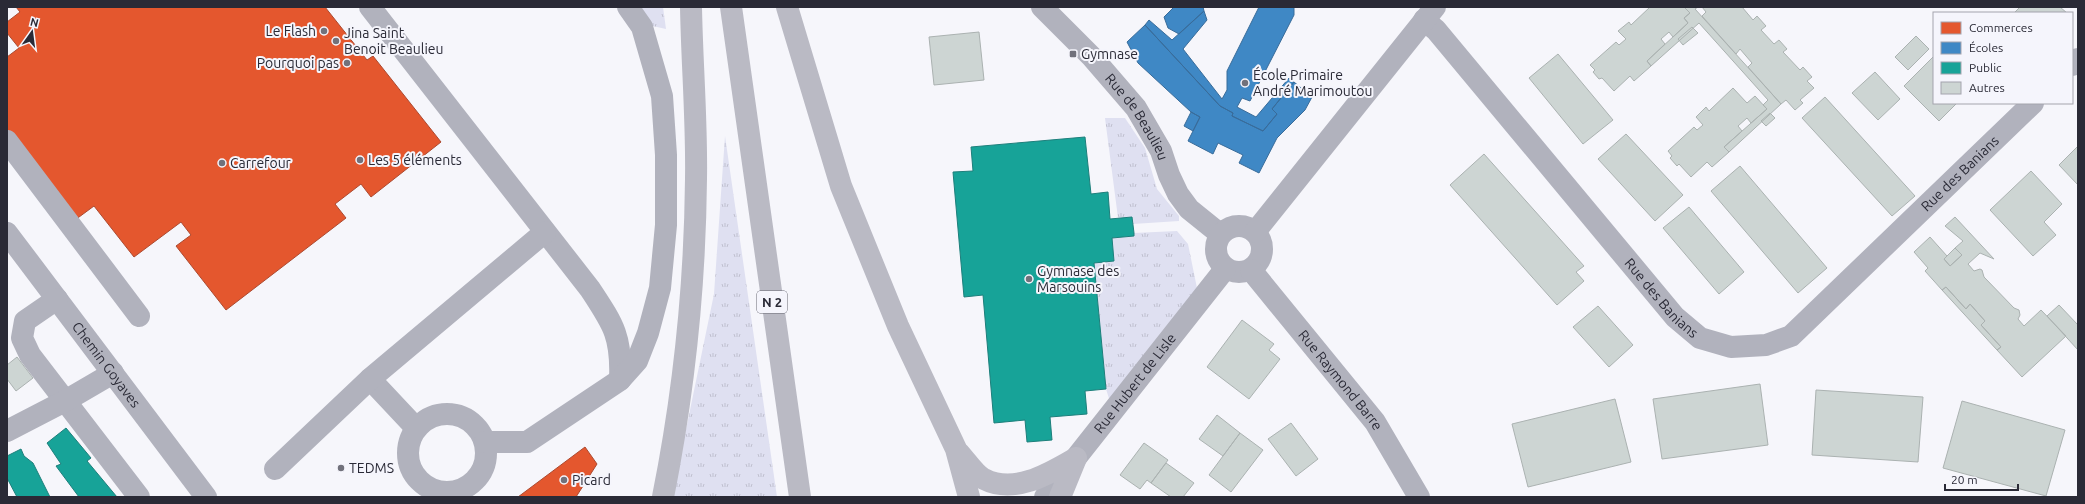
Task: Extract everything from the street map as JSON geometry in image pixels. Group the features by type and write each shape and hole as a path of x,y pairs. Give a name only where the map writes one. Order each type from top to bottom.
{"highway":[{"path":"663,497 680,403 694,262 696,178 691,7"},
{"name":"N 2","path":"731,7 800,497"},
{"path":"787,7 841,186 898,326 956,449 969,497"},
{"path":"956,449 983,479 1006,486 1031,481 1052,472 1076,458"},
{"path":"1060,497 1076,458"}],"street":[{"path":"370,7 446,106 523,200 545,232 590,289 615,330 621,355 620,380"},
{"path":"485,442 528,442 620,380 637,361 648,333 660,288 666,225 666,155 662,96 642,27 628,7"},
{"name":"Rue de Beaulieu","path":"1042,7 1092,57 1136,108 1162,151 1169,175 1178,194 1189,210 1220,234"},
{"path":"1255,232 1430,13"},
{"name":"Rue des Banians","path":"1430,13 1436,30 1675,317 1700,338 1731,347 1766,344 1791,336 2032,104"},
{"path":"7,141 139,316"},
{"path":"1243,226 1255,232 1261,241 1262,252 1259,262 1251,270 1243,273 1233,273 1225,269 1217,259 1215,246 1220,234 1230,227 1243,226"},
{"path":"275,469 370,379 545,232"},
{"name":"Chemin Goyaves","path":"7,233 206,497"},
{"name":"Rue Hubert de Lisle","path":"1045,497 1225,269"},
{"name":"Rue Raymond Barre","path":"1251,270 1375,422 1419,497"},
{"path":"57,299 25,321 22,338 30,355 139,497"},
{"path":"7,431 65,401 112,373"},
{"path":"370,379 416,428"},
{"path":"454,414 473,424 485,442 486,459 480,475 467,487 452,492 437,494 421,483 410,466 408,447 416,428 433,416 454,414"}],"green space":[{"path":"636,7 663,7 666,29 648,25"},
{"path":"1105,118 1125,118 1145,148 1157,189 1179,216 1179,221 1133,224 1132,217 1118,218"},
{"path":"725,136 777,497 672,497 714,294"},
{"path":"1177,231 1188,244 1198,293 1112,408 1106,389 1094,263 1112,238 1134,236 1134,233"}],"building: Commerces":[{"name":"Carrefour","path":"16,7 325,7 367,60 373,56 441,142 371,197 361,184 335,204 346,218 226,310 176,246 191,235 181,222 134,257 94,206 75,220 7,133 7,57 19,48 7,33 7,22 20,12"},
{"name":"Picard","path":"585,447 597,464 576,497 518,497"}],"building: Écoles":[{"path":"1174,7 1203,7 1204,11 1179,34 1168,28 1164,17"},
{"path":"1259,7 1294,7 1294,15 1250,101 1242,98 1237,107 1256,117 1289,78 1294,82 1272,109 1277,114 1263,131 1232,116 1233,113 1220,106 1145,25 1149,20 1172,40 1204,11 1207,20 1183,49 1222,99 1227,90 1227,71"},
{"path":"1145,25 1220,106 1233,113 1232,116 1263,131 1277,114 1272,109 1294,82 1312,97 1305,110 1277,138 1259,173 1239,163 1243,155 1218,143 1213,154 1188,141 1200,117 1191,112 1138,63 1127,42"},
{"path":"1191,112 1200,117 1193,131 1184,126"}],"building: Public":[{"name":"Gymnase des Marsouins","path":"1085,137 1091,194 1108,192 1110,219 1132,217 1134,233 1134,236 1112,238 1114,261 1094,263 1106,389 1085,391 1087,414 1050,417 1052,440 1027,442 1025,420 994,423 983,295 964,297 953,172 973,171 971,147"},
{"path":"66,428 91,458 87,461 117,497 79,497 56,466 61,464 47,443"},
{"path":"21,449 24,456 33,463 50,497 17,497 7,478 7,456"}],"building: Autres":[{"path":"1650,7 1684,7 1690,13 1684,18 1688,23 1673,37 1669,32 1661,39 1665,44 1647,61 1651,66 1634,81 1630,76 1614,91 1602,78 1599,79 1593,72 1595,70 1590,65 1616,42 1619,45 1626,39 1618,31 1629,22 1631,25"},
{"path":"1684,7 1698,7 1695,9 1781,104 1729,152 1724,147 1767,109 1763,105 1768,100 1699,23 1651,66 1647,61 1688,23 1684,18 1690,13"},
{"path":"1702,7 1742,7 1753,20 1757,16 1766,26 1761,30 1774,44 1779,40 1787,49 1783,52 1800,70 1803,67 1812,77 1807,81 1814,88 1800,100 1803,103 1795,110 1786,100 1781,104 1748,67 1752,63 1740,49 1736,54 1702,16 1706,12"},
{"path":"2020,7 2060,7 2066,12 2015,12"},
{"path":"1692,27 1698,33 1683,45 1678,39"},
{"path":"979,32 984,80 934,85 929,37"},
{"path":"1916,36 1929,49 1908,70 1895,57"},
{"path":"1558,54 1613,120 1583,144 1529,78"},
{"path":"1933,57 1933,104 1956,104 1939,121 1904,86"},
{"path":"1875,72 1900,99 1878,120 1852,93"},
{"path":"1733,88 1747,103 1755,96 1767,109 1751,123 1747,118 1738,126 1742,131 1724,147 1729,152 1712,167 1707,162 1691,177 1679,164 1677,166 1670,158 1672,156 1668,151 1694,127 1697,130 1703,125 1696,117 1706,107 1709,111"},
{"path":"1825,97 1915,196 1892,216 1802,118"},
{"path":"1770,113 1775,118 1766,126 1761,121"},
{"path":"1626,134 1683,195 1655,221 1598,159"},
{"path":"2078,146 2078,185 2059,165"},
{"path":"1484,154 1584,266 1576,272 1584,281 1557,305 1450,185"},
{"path":"1740,166 1827,268 1798,293 1711,191"},
{"path":"2031,171 2062,204 2044,222 2056,235 2033,256 1990,210"},
{"path":"1689,207 1744,272 1719,294 1663,228"},
{"path":"1955,217 1994,259 1980,253 1968,264 1974,271 1980,269 1982,270 1984,277 2014,308 2019,310 2020,315 2018,319 2024,326 2041,310 2066,336 2022,377 1997,350 2001,347 1981,325 1985,321 1970,304 1966,309 1946,287 1942,290 1925,271 1928,268 1914,252 1930,237 1947,256 1944,259 1950,266 1962,255 1955,248 1963,241 1945,226"},
{"path":"1955,248 1962,255 1950,266 1944,259"},
{"path":"1946,287 1966,309 1970,304 1985,321 1981,325 2001,347 1997,350 1942,290"},
{"path":"2059,305 2078,325 2078,350 2047,316"},
{"path":"1598,306 1633,345 1609,367 1573,327"},
{"path":"1242,320 1274,344 1269,350 1280,359 1249,399 1207,367"},
{"path":"17,357 33,378 16,391 7,379 7,365"},
{"path":"1760,384 1768,445 1662,459 1653,399"},
{"path":"1816,390 1923,397 1918,462 1812,455"},
{"path":"1615,399 1631,462 1528,487 1512,424"},
{"path":"1962,401 2065,430 2046,496 1943,468"},
{"path":"1217,415 1240,433 1223,456 1199,439"},
{"path":"1291,423 1318,459 1296,476 1268,439"},
{"path":"1240,433 1263,450 1231,492 1209,475"},
{"path":"1144,443 1168,460 1151,483 1147,480 1140,489 1120,475"},
{"path":"1166,463 1194,483 1183,497 1171,497 1151,483"}],"place":[{"name":"Le Flash","path":"324,31"},
{"name":"Jina Saint Benoit Beaulieu","path":"336,41"},
{"name":"Gymnase","path":"1073,54"},
{"name":"Pourquoi pas","path":"347,63"},
{"name":"École Primaire André Marimoutou","path":"1245,83"},
{"name":"Les 5 éléments","path":"360,160"},
{"name":"Carrefour","path":"222,163"},
{"name":"Gymnase des Marsouins","path":"1029,279"},
{"name":"TEDMS","path":"341,468"},
{"name":"Picard","path":"564,480"}]}
